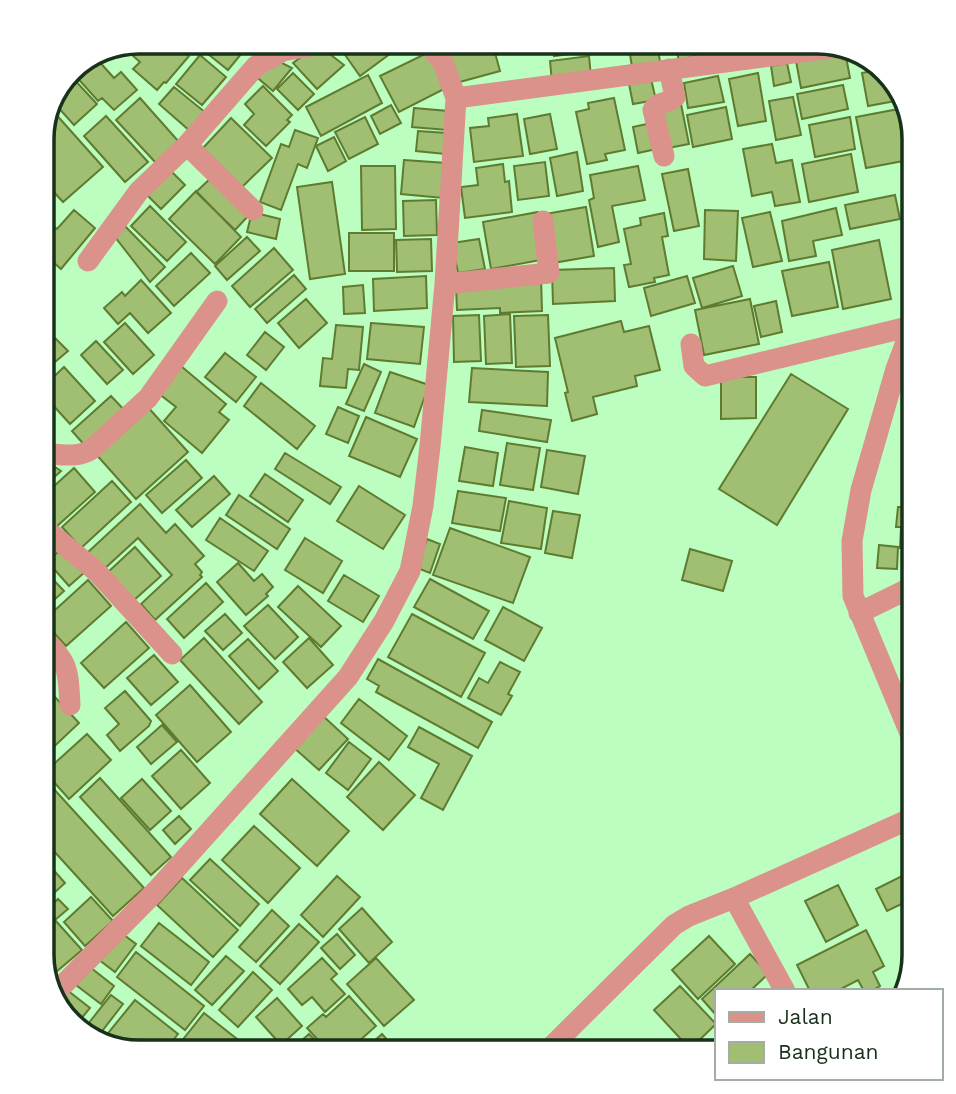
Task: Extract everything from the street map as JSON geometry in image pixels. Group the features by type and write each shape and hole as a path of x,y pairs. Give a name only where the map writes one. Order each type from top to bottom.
{"street":[{"path":"89,261 139,191 187,145 257,66 278,54"},
{"path":"61,987 156,891 348,677 384,621 410,571 423,506 445,284 456,98 443,62 436,54"},
{"path":"456,98 785,54"},
{"path":"664,156 653,110 657,104 671,101 675,97 669,69"},
{"path":"187,145 253,210"},
{"path":"445,284 549,273 543,221"},
{"path":"54,454 84,455 148,398 217,301"},
{"path":"691,344 694,366 705,376 902,323"},
{"path":"902,352 861,490 852,541 853,596 902,715"},
{"path":"54,536 97,572 172,654"},
{"path":"859,614 902,592"},
{"path":"54,648 66,665 70,705"},
{"path":"558,1040 674,925 902,822"},
{"path":"734,898 784,989"}],"building":[{"path":"208,54 241,54 228,70"},
{"path":"306,54 330,54 344,65 317,89 293,63"},
{"path":"344,54 390,54 360,76"},
{"path":"430,54 446,88 399,112 380,76"},
{"path":"448,54 495,54 500,71 456,83"},
{"path":"630,54 659,54 660,62 632,67"},
{"path":"677,54 699,54 699,55 679,60"},
{"path":"705,54 726,54 706,59"},
{"path":"132,55 189,56 157,90 133,69 140,62"},
{"path":"200,55 226,77 202,105 176,84"},
{"path":"827,55 839,57 847,60 850,78 801,88 796,61"},
{"path":"589,56 591,77 552,82 550,61"},
{"path":"274,59 292,68 273,91 253,74"},
{"path":"787,63 791,82 774,86 771,66"},
{"path":"101,64 114,78 121,72 137,90 114,110 102,98 98,101 79,80"},
{"path":"868,72 873,75 892,102 868,106 862,73"},
{"path":"293,73 314,94 298,110 277,89"},
{"path":"758,73 766,121 738,126 729,79"},
{"path":"368,75 382,103 321,136 306,107"},
{"path":"718,76 724,102 688,108 684,83"},
{"path":"651,79 656,100 633,104 629,84"},
{"path":"77,82 97,104 74,125 60,109"},
{"path":"843,85 848,109 802,119 797,94"},
{"path":"263,86 292,115 287,120 290,122 266,146 244,125 254,114 245,104"},
{"path":"174,87 206,113 190,131 159,104"},
{"path":"793,97 801,135 776,140 769,101"},
{"path":"140,98 179,142 156,163 116,120"},
{"path":"614,98 625,150 605,154 607,160 587,164 576,112 589,109 588,103"},
{"path":"681,104 689,144 663,149 655,110"},
{"path":"391,105 401,123 380,134 371,116"},
{"path":"726,107 732,139 693,147 687,115"},
{"path":"414,108 448,111 447,130 412,127"},
{"path":"896,110 900,122 902,161 866,168 856,117"},
{"path":"517,114 523,156 474,162 470,128 489,126 488,118"},
{"path":"550,114 557,149 530,154 524,119"},
{"path":"57,116 103,167 63,202 54,192 54,133"},
{"path":"106,116 148,162 125,182 84,136"},
{"path":"365,117 378,144 349,159 335,132"},
{"path":"850,117 855,149 815,157 809,125"},
{"path":"231,118 272,158 242,187 203,148"},
{"path":"656,122 661,148 638,153 633,127"},
{"path":"295,130 318,138 307,168 298,164 281,210 260,202 281,144 289,147"},
{"path":"418,131 447,133 445,154 416,151"},
{"path":"334,137 346,161 328,171 316,146"},
{"path":"772,144 776,163 792,160 800,202 775,206 772,192 752,196 743,149"},
{"path":"577,152 583,191 557,196 550,158"},
{"path":"851,154 858,192 809,202 802,164"},
{"path":"404,160 446,163 443,198 401,194"},
{"path":"545,162 549,196 518,200 514,166"},
{"path":"503,164 505,182 509,181 512,212 465,218 461,187 478,185 476,168"},
{"path":"361,166 395,166 396,229 362,230"},
{"path":"638,166 645,200 612,206 619,242 598,247 589,200 594,198 590,175"},
{"path":"168,168 185,185 161,209 144,192"},
{"path":"688,169 699,226 674,231 662,174"},
{"path":"212,177 250,214 235,230 196,192"},
{"path":"332,182 345,274 310,279 297,187"},
{"path":"196,191 241,237 215,264 169,219"},
{"path":"895,195 900,219 850,229 845,205"},
{"path":"436,200 437,235 404,236 403,201"},
{"path":"150,206 186,242 167,261 131,226"},
{"path":"586,207 594,256 553,263 545,214"},
{"path":"836,208 842,235 813,241 816,256 789,261 782,221"},
{"path":"74,210 95,228 61,269 54,263 54,227 57,229"},
{"path":"705,210 738,211 736,261 704,259"},
{"path":"252,212 280,219 276,239 247,232"},
{"path":"538,212 546,259 491,269 483,222"},
{"path":"770,212 782,261 753,267 742,218"},
{"path":"664,213 668,236 662,237 669,275 654,278 655,282 629,287 624,265 631,264 624,229 641,225 640,218"},
{"path":"119,220 165,267 150,282 115,237"},
{"path":"349,233 394,233 394,271 349,271"},
{"path":"247,237 260,251 227,280 215,266"},
{"path":"431,239 432,271 397,272 396,240"},
{"path":"479,239 485,269 458,273 452,243"},
{"path":"879,240 891,299 843,309 832,250"},
{"path":"274,248 293,270 250,307 232,286"},
{"path":"191,253 210,273 174,306 156,286"},
{"path":"829,262 838,307 792,316 782,271"},
{"path":"733,266 742,296 702,308 693,278"},
{"path":"614,268 615,301 553,304 552,270"},
{"path":"294,275 306,289 267,323 255,309"},
{"path":"426,276 427,308 374,311 373,279"},
{"path":"687,276 695,303 651,316 644,288"},
{"path":"541,277 542,311 500,313 500,308 457,310 456,287"},
{"path":"141,280 171,313 148,333 130,313 118,324 104,308 122,292 125,296"},
{"path":"363,285 365,313 344,314 343,287"},
{"path":"306,299 327,323 299,348 278,323"},
{"path":"750,299 759,344 704,355 695,310"},
{"path":"776,301 782,332 761,337 754,306"},
{"path":"510,314 512,363 486,364 484,316"},
{"path":"479,315 481,361 454,362 453,316"},
{"path":"548,315 550,366 516,367 514,316"},
{"path":"621,321 624,332 649,326 660,370 635,376 637,386 593,397 597,414 572,421 555,338"},
{"path":"125,323 154,355 133,374 104,342"},
{"path":"371,323 424,327 420,364 367,359"},
{"path":"336,325 363,327 359,370 348,369 346,388 320,386 323,358 332,359"},
{"path":"265,332 284,347 266,370 247,355"},
{"path":"54,337 68,351 54,363"},
{"path":"96,341 123,370 107,384 81,355"},
{"path":"225,353 256,377 236,402 205,377"},
{"path":"364,364 381,372 364,411 346,404"},
{"path":"181,366 226,404 219,412 229,420 202,453 164,421 176,407 158,393"},
{"path":"64,367 95,401 70,424 54,406 54,377"},
{"path":"472,368 548,372 547,406 469,402"},
{"path":"390,372 429,385 414,427 375,413"},
{"path":"791,374 848,409 777,525 719,489"},
{"path":"721,377 756,377 756,418 721,419"},
{"path":"261,383 315,426 297,449 244,406"},
{"path":"111,396 127,413 88,449 72,431"},
{"path":"146,405 188,452 136,499 94,452"},
{"path":"338,407 359,416 348,443 326,434"},
{"path":"482,410 551,420 547,442 479,431"},
{"path":"366,417 417,439 400,477 349,456"},
{"path":"507,443 540,448 533,490 500,485"},
{"path":"465,447 498,453 493,486 459,481"},
{"path":"547,450 585,456 578,494 541,487"},
{"path":"285,453 341,487 330,504 275,469"},
{"path":"186,460 202,478 162,513 146,495"},
{"path":"54,466 61,471 54,477"},
{"path":"74,468 95,492 56,527 54,486"},
{"path":"265,474 303,500 288,522 250,496"},
{"path":"214,476 230,494 192,527 176,510"},
{"path":"112,481 131,502 81,548 62,527"},
{"path":"359,486 405,515 383,549 337,521"},
{"path":"458,491 506,498 500,531 452,523"},
{"path":"239,495 290,529 277,549 226,515"},
{"path":"509,501 547,508 541,549 501,543"},
{"path":"140,504 166,533 175,524 204,556 195,564 202,572 202,577 155,620 141,604 172,575 138,538 103,570 87,553"},
{"path":"898,507 902,507 902,548 901,527 896,527"},
{"path":"553,511 580,515 572,558 545,553"},
{"path":"220,518 268,551 254,571 206,540"},
{"path":"450,528 530,557 513,603 433,575"},
{"path":"305,538 342,561 323,593 285,570"},
{"path":"427,539 440,544 430,573 417,568"},
{"path":"879,545 898,547 897,569 877,568"},
{"path":"135,547 161,576 133,601 107,573"},
{"path":"63,548 85,572 69,586 54,569 54,555"},
{"path":"690,549 732,561 723,591 682,580"},
{"path":"238,563 254,581 262,574 273,587 266,594 268,596 246,615 217,582"},
{"path":"344,575 379,596 363,622 328,601"},
{"path":"430,579 489,611 473,639 414,607"},
{"path":"54,580 64,591 54,600"},
{"path":"88,580 111,606 66,646 54,633 54,611"},
{"path":"206,583 223,602 184,638 167,619"},
{"path":"298,586 341,626 321,647 278,607"},
{"path":"268,605 298,637 275,659 244,626"},
{"path":"503,607 542,628 524,661 485,640"},
{"path":"225,614 242,633 223,650 205,631"},
{"path":"412,614 485,653 461,697 388,657"},
{"path":"126,622 149,648 104,688 81,663"},
{"path":"204,638 262,702 239,724 180,660"},
{"path":"309,638 333,665 307,688 283,662"},
{"path":"248,639 278,671 259,689 229,656"},
{"path":"154,655 178,682 151,705 127,678"},
{"path":"378,659 492,722 478,748 376,692 379,686 367,679"},
{"path":"500,662 520,672 508,694 512,696 501,715 468,698 479,678 488,683"},
{"path":"190,685 231,732 197,762 156,715"},
{"path":"125,691 151,721 149,726 120,751 107,735 119,724 105,708"},
{"path":"54,698 79,723 54,747"},
{"path":"359,699 407,736 389,760 341,723"},
{"path":"322,715 348,739 319,770 293,747"},
{"path":"162,725 177,742 151,764 137,747"},
{"path":"419,727 472,756 443,810 421,798 439,764 408,747"},
{"path":"87,734 111,760 69,799 54,782 54,764"},
{"path":"349,742 371,759 348,790 326,773"},
{"path":"181,750 210,783 181,809 152,776"},
{"path":"379,762 415,795 383,830 347,797"},
{"path":"100,778 171,857 151,875 80,797"},
{"path":"142,779 171,811 150,830 121,798"},
{"path":"292,779 349,831 317,866 260,814"},
{"path":"54,789 144,888 113,916 54,851"},
{"path":"179,816 191,829 175,844 163,830"},
{"path":"254,826 300,868 268,903 222,860"},
{"path":"210,859 259,904 240,926 190,880"},
{"path":"54,871 65,883 54,893"},
{"path":"337,876 360,897 323,937 301,915"},
{"path":"902,876 902,904 887,911 876,889"},
{"path":"182,878 238,930 213,957 157,905"},
{"path":"838,885 858,925 826,942 805,901"},
{"path":"91,897 113,921 85,946 64,922"},
{"path":"58,899 68,909 55,920 82,950 56,972 54,955 54,903"},
{"path":"362,908 392,942 369,963 339,929"},
{"path":"272,910 289,926 256,962 239,947"},
{"path":"159,923 209,962 191,985 141,946"},
{"path":"299,924 319,942 280,984 260,966"},
{"path":"866,930 884,966 873,972 880,986 875,989 863,989 858,980 841,989 809,989 797,965"},
{"path":"120,932 136,944 115,972 98,959"},
{"path":"337,934 355,955 340,969 321,948"},
{"path":"709,936 735,964 698,999 672,970"},
{"path":"136,952 204,1006 185,1030 117,977"},
{"path":"750,954 768,974 752,989 715,989 715,1014 702,999"},
{"path":"226,956 244,971 212,1005 195,990"},
{"path":"322,958 337,974 331,979 345,994 325,1012 312,997 302,1005 288,989"},
{"path":"376,958 414,1000 384,1026 347,984"},
{"path":"86,964 114,986 101,1004 72,982"},
{"path":"253,972 272,990 238,1027 219,1010"},
{"path":"680,986 715,1025 699,1040 682,1040 654,1010"},
{"path":"67,990 90,1008 82,1018 72,1007 64,993"},
{"path":"111,995 123,1004 102,1031 89,1023"},
{"path":"349,996 376,1026 360,1040 318,1040 307,1028 323,1014 326,1017"},
{"path":"277,998 302,1026 287,1040 277,1040 256,1017"},
{"path":"135,1000 178,1034 173,1040 139,1040 108,1033"},
{"path":"204,1013 237,1039 236,1040 183,1040"},
{"path":"309,1034 315,1040 302,1040"},
{"path":"382,1034 387,1040 375,1040"}]}
